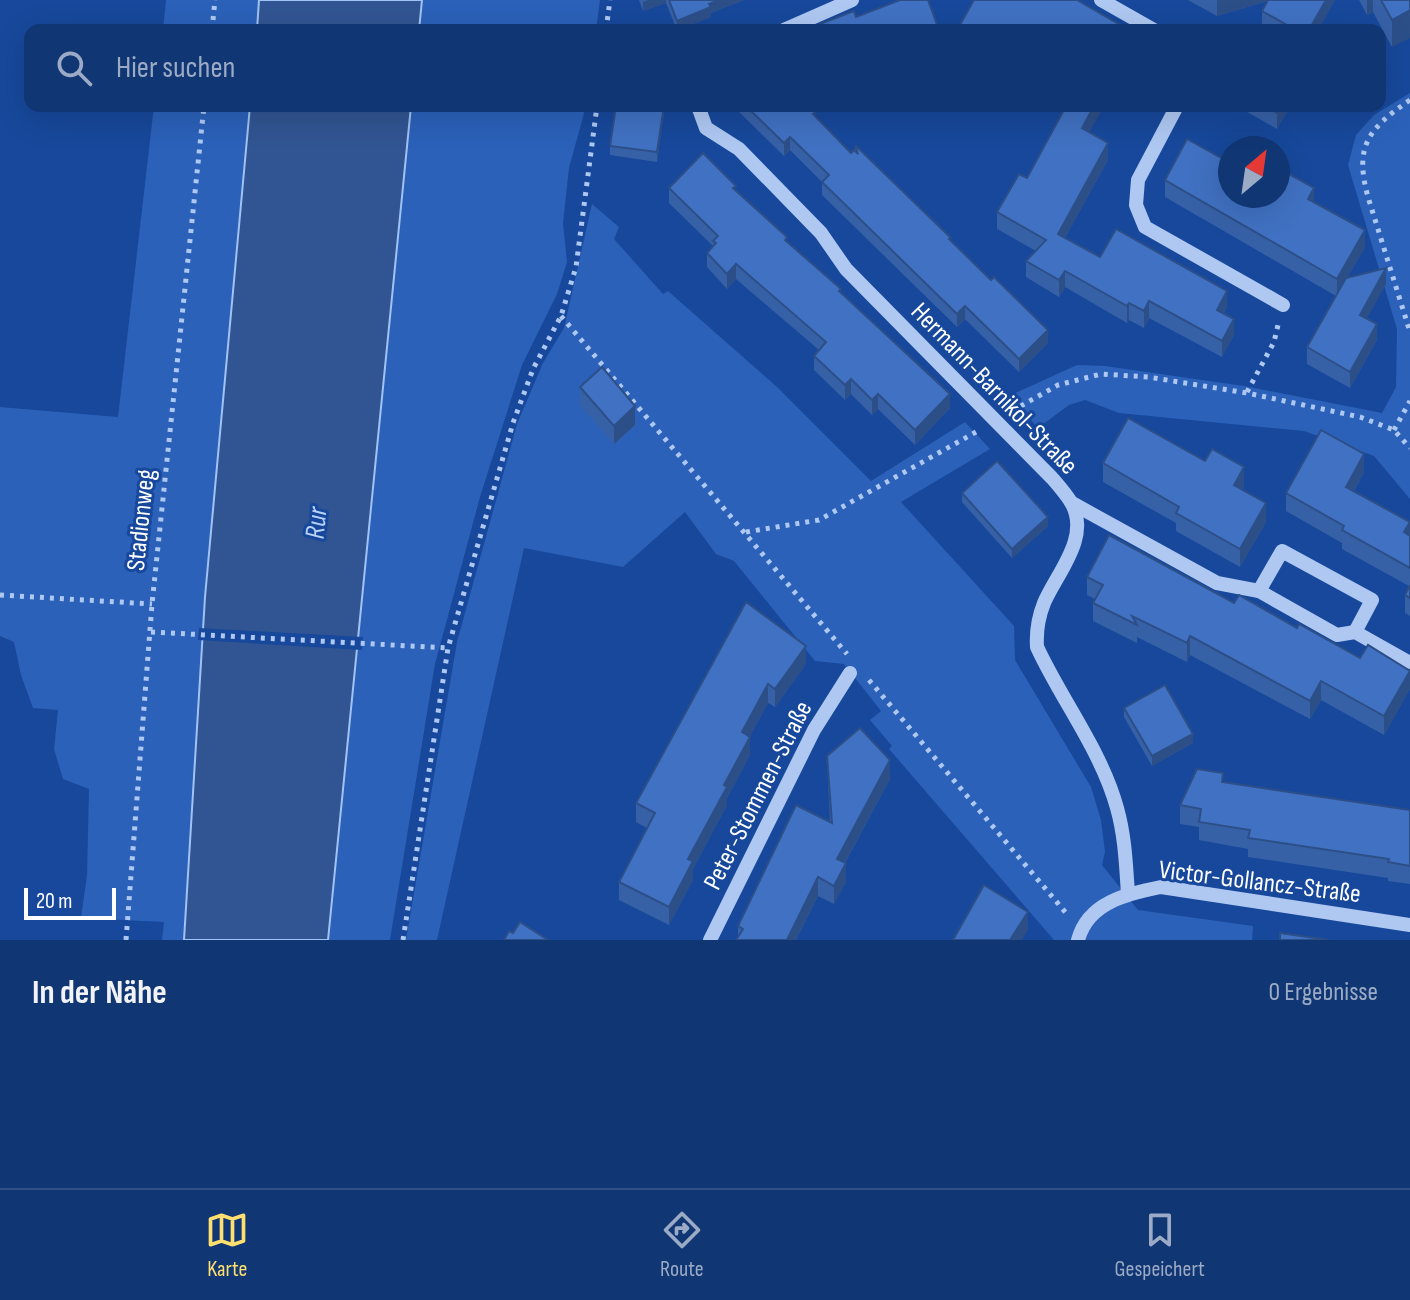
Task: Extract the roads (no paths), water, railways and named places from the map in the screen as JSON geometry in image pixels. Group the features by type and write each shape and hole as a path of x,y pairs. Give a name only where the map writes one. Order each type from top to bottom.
{"street":[{"path":"798,24 852,0"},
{"path":"1101,0 1143,24"},
{"name":"Hermann-Barnikol-Straße","path":"700,112 706,128 739,149 821,233 846,269 1052,478 1072,503 1077,520 1076,541 1043,605 1036,628 1037,647 1097,756 1117,807 1126,852 1128,894"},
{"path":"1174,112 1138,180 1136,205 1145,227 1283,305"},
{"path":"1072,503 1217,583 1259,591 1337,635 1355,632 1410,663"},
{"path":"1259,591 1282,551 1372,600 1355,632"},
{"name":"Peter-Stommen-Straße","path":"710,940 814,730 857,671"},
{"name":"Victor-Gollancz-Straße","path":"1079,935 1099,907 1128,894 1161,887 1410,925"}],"water":[{"path":"259,0 422,0 420,24 257,24"},
{"name":"Rur","path":"249,112 410,112 328,940 184,940 205,597"}]}
